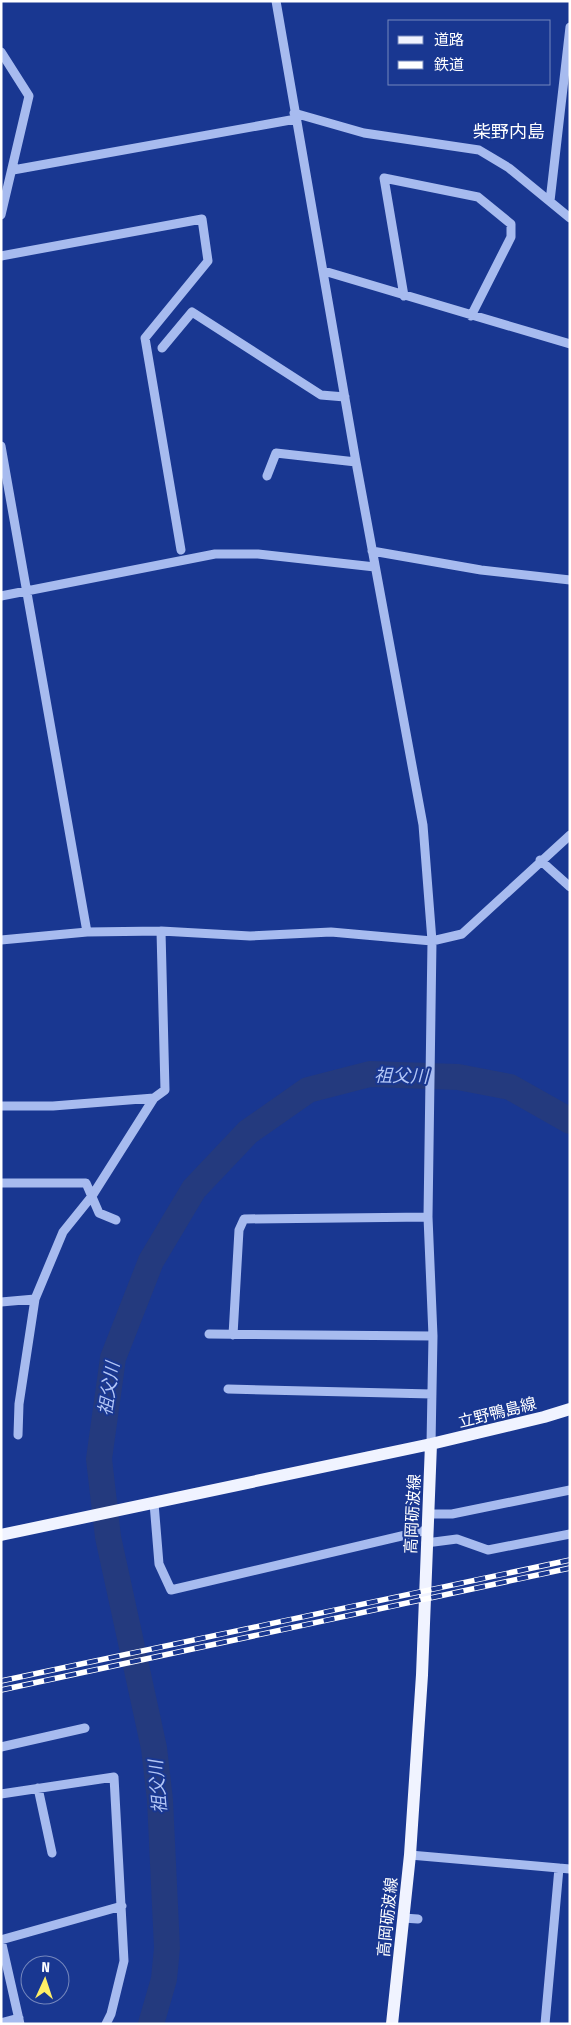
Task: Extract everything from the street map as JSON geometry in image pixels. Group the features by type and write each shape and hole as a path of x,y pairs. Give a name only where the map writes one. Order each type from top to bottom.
{"main road":[{"name":"立野鴨島線","path":"431,1444 570,1409"},
{"name":"高岡砺波線","path":"1,1535 431,1444 422,1675 410,1855 392,2024"}],"street":[{"path":"276,1 372,552 423,825 432,941 428,1217 433,1336 431,1444"},
{"path":"550,202 570,27"},
{"path":"1,52 29,96 1,215"},
{"path":"13,170 295,116 364,133 479,150 509,168 570,218"},
{"path":"404,296 384,178 478,197 511,224 511,237 471,316"},
{"path":"1,256 202,219 208,261 145,338 181,550"},
{"path":"324,271 570,344"},
{"path":"162,348 192,312 321,395 345,397"},
{"path":"1,446 87,932"},
{"path":"267,476 276,453 356,462"},
{"path":"372,552 480,570 570,580"},
{"path":"1,596 215,554 258,554 375,567"},
{"path":"1,940 87,932 161,931 250,936 331,932 432,941 462,934 478,922 540,860 570,835"},
{"path":"540,860 570,887"},
{"path":"18,1435 19,1404 35,1299 63,1232 92,1196 154,1098 165,1090 161,931"},
{"path":"1,1106 53,1106 154,1098"},
{"path":"1,1183 86,1183 98,1213 116,1220"},
{"path":"233,1335 238,1230 244,1219 428,1217"},
{"path":"1,1302 35,1299"},
{"path":"209,1334 433,1336"},
{"path":"228,1389 432,1394"},
{"path":"428,1514 452,1514 570,1490"},
{"path":"154,1503 159,1564 171,1590 427,1537 457,1539 488,1550 570,1534"},
{"path":"1,1747 85,1728"},
{"path":"1,1794 114,1777 124,1961 111,2014 106,2024"},
{"path":"38,1788 52,1852"},
{"path":"410,1855 570,1869"},
{"path":"545,2024 559,1868"},
{"path":"1,2022 19,2021 1,1940 122,1906"},
{"path":"403,1918 418,1919"}],"waterway":[{"name":"祖父川","path":"151,2024 164,1979 167,1948 160,1800 154,1748 108,1537 99,1459 113,1358 151,1261 194,1189 248,1132 308,1090 370,1074 458,1077 510,1087 570,1121"}],"railway":[{"path":"1,1681 570,1560"},
{"path":"1,1690 570,1568"}],"district":[{"name":"柴野内島","path":"509,132"}]}
